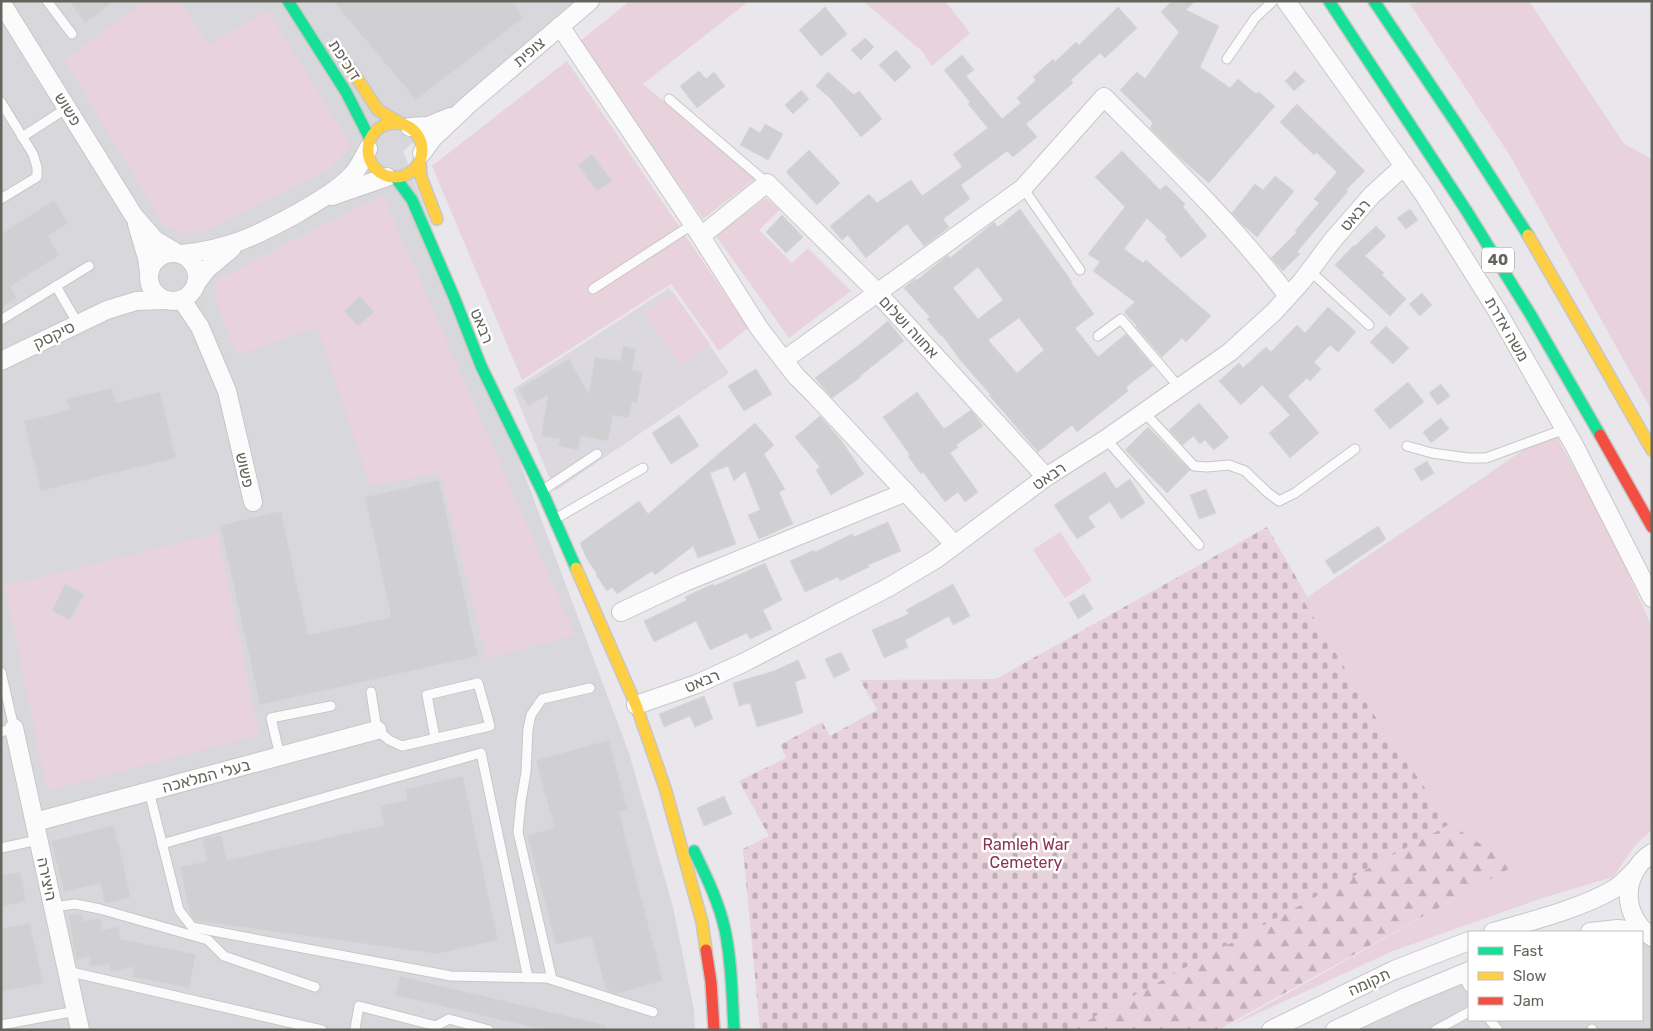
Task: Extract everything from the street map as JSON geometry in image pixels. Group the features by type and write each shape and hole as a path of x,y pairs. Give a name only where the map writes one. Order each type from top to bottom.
{"main road":[{"name":"דוכיפת","path":"288,1 346,92 369,144"},
{"name":"40","path":"1329,1 1404,110 1479,228 1564,371 1652,527"},
{"name":"40","path":"1374,1 1435,89 1511,208 1597,352 1652,450"},
{"name":"דוכיפת","path":"343,57 378,110 406,126"},
{"path":"421,157 410,173 391,177 375,169 368,156 369,144 374,133 380,128 394,123 406,126 420,138 421,157 421,177 441,228"},
{"name":"רבאט","path":"391,177 412,200 481,366 542,491"},
{"name":"רבאט","path":"509,398 542,491 636,705 666,788 711,886 722,916 734,1030"},
{"name":"רבאט","path":"666,788 702,922 711,982 714,1030"}],"street":[{"name":"צופית","path":"421,157 433,138 469,104 590,1"},
{"name":"משה אדרת","path":"1286,1 1423,193 1496,309 1565,430 1652,598"},
{"name":"פשוש","path":"1,2 134,216 155,240 179,253"},
{"path":"560,26 697,230 759,328 796,376 955,545"},
{"path":"784,360 1023,188 1104,97 1220,216 1288,296"},
{"name":"צופית","path":"406,126 428,126 448,118 469,104"},
{"path":"238,243 207,269 188,296 173,300 158,296 152,291 149,284 149,274 156,259 168,253 207,251 238,243 265,231 318,202 353,175 369,144"},
{"name":"רבאט","path":"636,705 697,684 745,662 888,587 936,559 1046,477 1106,439 1180,388 1230,352 1274,312 1372,195 1404,166"},
{"path":"318,202 391,177"},
{"path":"697,230 766,184"},
{"name":"אחווה ושלום","path":"766,184 878,294 1046,477"},
{"name":"פשוש","path":"134,216 147,258 149,274"},
{"path":"179,253 188,257 196,268 197,282"},
{"name":"סיקסק","path":"107,310 132,292 149,274"},
{"name":"פשוש","path":"173,300 200,327 227,391 253,502"},
{"name":"סיקסק","path":"1,361 107,310 136,301 173,300"},
{"path":"621,612 685,582 906,492"},
{"name":"היצירה","path":"8,730 35,822 80,1030"},
{"name":"בעלי המלאכה","path":"35,822 377,730"},
{"path":"1496,931 1597,897 1616,888 1634,871 1644,858 1652,853"},
{"path":"1634,871 1628,887 1628,903 1634,919 1648,934"},
{"path":"1599,931 1618,929 1630,931"},
{"name":"תקומה","path":"1271,1030 1394,970 1468,941"},
{"name":"תקומה","path":"1335,1030 1406,996 1467,977"}],"lane":[{"path":"47,1 72,34"},
{"path":"1228,59 1255,18 1273,1"},
{"path":"669,99 766,184"},
{"path":"1,102 35,160 37,167 37,177 1,199"},
{"path":"22,137 67,108"},
{"path":"1023,188 1080,270"},
{"path":"593,289 697,230"},
{"path":"1,320 89,266"},
{"path":"1310,270 1369,325"},
{"path":"56,286 78,324"},
{"path":"1098,336 1121,319 1180,388"},
{"path":"1144,412 1194,466 1229,465 1245,471 1279,501 1295,493 1355,449"},
{"path":"1407,446 1432,454 1486,458 1565,430"},
{"path":"1106,439 1199,546"},
{"path":"542,491 597,454"},
{"path":"554,520 643,468"},
{"path":"1,672 8,730"},
{"path":"371,692 377,730 389,740 402,746 490,726 478,684 427,695 435,738"},
{"path":"552,979 518,832 526,772 528,729 531,714 542,699 590,688"},
{"path":"280,756 271,718 332,706"},
{"path":"162,844 481,753 528,978"},
{"path":"149,792 179,910 192,927 450,976 552,979 653,1012"},
{"path":"1,848 38,840"},
{"path":"53,907 75,904 100,909 208,940 224,956 315,987"},
{"path":"67,971 322,1030"},
{"path":"355,1029 359,1006 436,1028 449,1019 489,1030"},
{"path":"1,1025 76,1011"},
{"path":"1436,1030 1468,1013"}],"shaded area":[{"path":"1,1 588,1 403,151 629,753 673,907 694,1010 695,1030 1,1030"},
{"path":"669,288 729,373 555,491 513,389"},
{"path":"1643,940 1652,941 1652,1030 1349,1030 1468,980 1468,1021 1643,1021"}],"green space":[{"path":"145,1 180,1 209,45 267,10 352,146 329,169 198,234 182,233 164,226 64,60"},
{"path":"630,1 749,1 643,84 755,179 703,219 579,42"},
{"path":"863,1 945,1 970,33 932,66 922,51"},
{"path":"1428,1 1529,1 1624,144 1652,159 1652,411 1509,154 1410,4"},
{"path":"567,61 748,328 719,351 671,284 522,380 432,166"},
{"path":"383,195 575,635 487,659 440,473 370,486 317,327 237,356 216,301 214,281"},
{"path":"766,198 780,210 759,230 792,263 808,248 851,291 789,338 716,236"},
{"path":"673,292 710,344 681,365 644,313"},
{"path":"1553,430 1612,537 1652,627 1652,830 1637,843 1613,877 1542,898 1393,951 1226,1028 1513,866 1450,824 1370,709 1303,600"},
{"name":"Ramleh War Cemetery","path":"1267,527 1307,596 1303,600 1370,709 1450,824 1070,1030 760,1030 743,849 769,836 739,781 786,758 780,745 822,722 830,736 877,710 860,680 996,679"},
{"path":"1060,532 1092,580 1065,598 1033,550"},
{"path":"218,533 259,735 47,791 5,586"},
{"path":"1450,824 1514,866 1218,1030 1070,1030"}],"building":[{"path":"69,1 114,1 85,23"},
{"path":"333,1 513,1 523,18 416,100"},
{"path":"1172,1 1195,1 1186,10 1219,26 1200,67 1230,88 1238,79 1256,94 1259,92 1275,106 1209,183 1150,128 1153,123 1120,90 1137,72 1145,79 1179,32 1161,12"},
{"path":"825,7 847,34 821,56 799,30"},
{"path":"1118,7 1137,28 1105,58 1100,53 1071,80 1073,83 1026,124 1037,137 1013,157 1007,151 961,185 970,199 943,219 949,227 934,239 924,246 907,224 866,258 848,235 842,240 830,226 869,194 877,203 911,180 922,196 962,167 953,154 988,128 944,70 962,55 974,70 966,76 1002,119 1021,103 1017,98 1036,80 1033,77 1053,59 1055,62 1076,42 1079,45"},
{"path":"865,38 874,47 861,60 851,50"},
{"path":"896,50 911,67 895,82 879,65"},
{"path":"699,71 706,79 714,72 725,86 697,108 680,86"},
{"path":"1295,71 1305,81 1294,91 1285,81"},
{"path":"828,72 854,95 859,91 882,119 861,137 830,98 816,86"},
{"path":"801,90 809,99 793,114 785,105"},
{"path":"1297,104 1365,171 1346,190 1348,191 1297,252 1300,254 1283,271 1271,258 1297,232 1295,231 1319,203 1314,199 1337,172 1316,152 1314,155 1280,122"},
{"path":"765,124 783,134 768,160 740,145 750,127 760,133"},
{"path":"809,150 840,183 817,205 786,172"},
{"path":"1122,151 1160,190 1166,185 1185,204 1183,207 1207,236 1181,258 1165,239 1167,237 1147,218 1124,249 1143,263 1146,260 1211,316 1186,342 1182,338 1162,357 1124,312 1135,302 1093,271 1100,262 1088,254 1125,207 1095,177"},
{"path":"592,154 612,181 597,191 578,165"},
{"path":"1275,176 1294,191 1257,237 1232,213 1255,184 1263,190"},
{"path":"54,200 68,223 48,236 59,255 10,287 17,298 1,308 1,234"},
{"path":"1020,209 1094,314 1075,328 1098,357 1126,334 1153,366 1126,387 1128,391 1077,432 1072,425 1038,452 961,361 942,335 927,319 930,317 904,288 948,255 950,258 994,222 998,227","holes":["978,267 1003,300 978,319 953,288","1019,318 1044,350 1017,373 988,340"]},
{"path":"1410,209 1418,220 1406,229 1397,218"},
{"path":"782,215 803,237 786,253 766,232"},
{"path":"1376,226 1386,236 1365,256 1384,273 1382,275 1406,299 1390,316 1335,265"},
{"path":"1422,293 1432,305 1420,316 1409,304"},
{"path":"360,296 374,312 358,326 344,311"},
{"path":"1328,307 1356,332 1338,352 1330,345 1314,362 1321,369 1310,381 1307,378 1288,396 1319,433 1290,458 1269,433 1290,415 1262,385 1241,405 1219,381 1239,363 1243,368 1266,347 1271,352 1297,325 1305,333"},
{"path":"888,321 904,341 861,377 832,398 815,378"},
{"path":"1386,326 1409,348 1393,364 1370,342"},
{"path":"623,346 636,349 632,370 643,372 637,403 632,402 629,418 613,415 608,441 581,436 578,450 558,446 560,439 541,436 548,395 528,406 518,389 569,359 589,394 595,357 620,361"},
{"path":"756,369 772,394 744,411 728,386"},
{"path":"1408,382 1424,402 1390,429 1374,410"},
{"path":"1441,384 1450,396 1438,405 1429,393"},
{"path":"112,388 116,403 160,392 176,458 41,491 24,421 69,410 66,399"},
{"path":"917,392 944,429 971,410 983,426 956,445 958,447 950,453 978,492 965,502 958,492 945,502 923,472 921,474 883,417"},
{"path":"1199,403 1229,437 1214,450 1205,440 1200,444 1193,436 1183,445 1169,430"},
{"path":"679,415 699,446 671,464 652,433"},
{"path":"820,416 841,440 864,474 831,495 816,470 820,467 795,437"},
{"path":"1441,418 1449,429 1431,443 1423,432"},
{"path":"755,423 774,445 764,454 785,489 779,492 793,524 759,539 748,515 760,510 745,471 734,481 728,466 710,473 736,544 698,558 693,546 655,575 652,571 617,594 612,587 607,591 587,559 580,543 639,501 648,514"},
{"path":"1148,427 1190,470 1167,493 1125,450"},
{"path":"1427,461 1434,473 1421,481 1414,469"},
{"path":"1105,472 1116,489 1130,479 1145,503 1121,519 1110,502 1088,517 1095,527 1077,539 1054,505"},
{"path":"439,480 478,656 260,705 220,525 281,511 308,635 391,617 365,497"},
{"path":"1206,489 1216,513 1199,519 1190,495"},
{"path":"888,522 901,551 868,565 869,567 840,581 838,577 805,592 790,561 814,550 815,552 852,534 854,537"},
{"path":"1378,526 1386,539 1334,574 1325,561"},
{"path":"765,563 782,600 763,610 772,629 750,639 747,633 710,650 696,621 654,642 644,621 687,600 685,597"},
{"path":"65,584 84,594 70,620 52,611"},
{"path":"953,584 970,616 953,625 949,616 905,640 908,647 884,658 872,630 909,614 906,610"},
{"path":"1084,594 1093,609 1078,619 1069,603"},
{"path":"841,652 850,670 834,678 825,659"},
{"path":"798,660 806,678 795,682 803,713 757,727 750,703 739,706 733,683 774,671"},
{"path":"704,696 713,719 695,727 690,716 664,727 659,714"},
{"path":"609,740 628,810 619,812 663,981 616,994 606,990 591,936 556,945 527,835 554,828 536,760"},
{"path":"463,776 498,940 437,954 195,921 190,914 180,867 207,861 202,839 221,835 227,860 384,825 380,806 407,800 405,789"},
{"path":"724,796 732,814 704,826 697,808"},
{"path":"114,825 131,897 105,904 100,883 64,892 51,841"},
{"path":"20,872 26,901 1,907 1,875"},
{"path":"82,913 83,921 100,918 102,930 119,926 121,939 196,954 189,988 132,977 134,967 110,972 109,964 90,967 89,957 76,960 68,915"},
{"path":"30,923 43,983 1,992 1,928"},
{"path":"400,976 606,1025 606,1030 542,1030 395,995"}],"traffic: fast":[{"path":"288,1 346,92 370,139"},
{"path":"1329,1 1466,210 1532,317 1600,435"},
{"path":"1374,1 1528,235"},
{"path":"395,177 412,200 454,297 481,366 542,491 576,568"},
{"path":"694,851 716,899 725,930 730,967 734,1030"}],"traffic: slow":[{"path":"350,68 378,110 402,124"},
{"path":"390,123 400,123 410,127 418,135 422,150 418,165 410,173 400,177 390,177 380,173 372,165 368,155 368,145 372,135 380,127 390,123"},
{"path":"420,162 421,177 437,219"},
{"path":"1528,235 1652,450"},
{"path":"576,568 636,705 665,788 702,922 706,950"}],"traffic: jam":[{"path":"1600,435 1652,527"},
{"path":"706,950 711,982 714,1030"}]}
